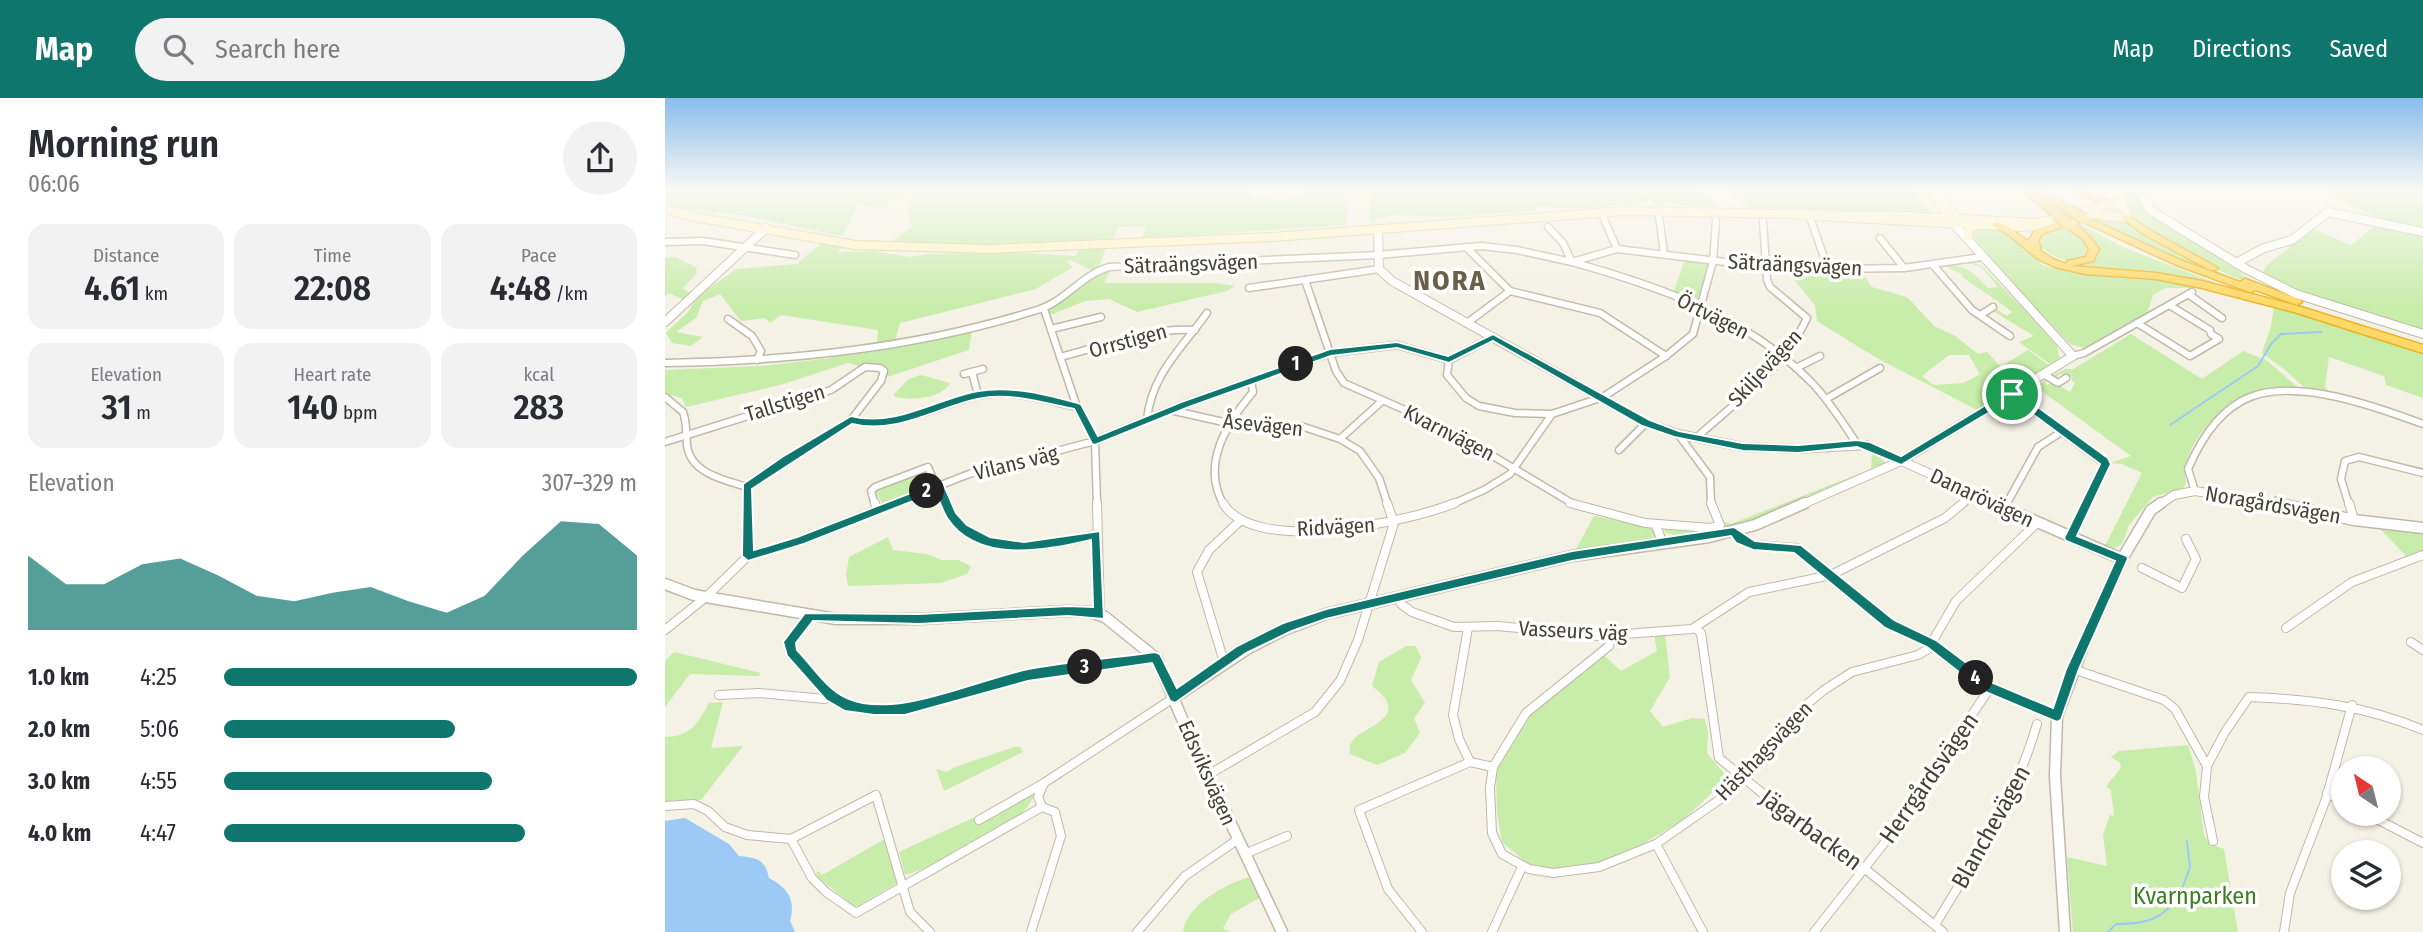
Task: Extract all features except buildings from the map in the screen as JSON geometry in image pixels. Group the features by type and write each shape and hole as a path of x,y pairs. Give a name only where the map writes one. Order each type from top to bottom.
{"highway":[{"path":"2006,228 2043,259 2067,267 2171,278 2246,295 2423,349"},
{"path":"2018,228 2024,243"},
{"path":"2019,228 2036,248 2060,261 2074,263 2090,259 2094,249 2078,228"},
{"path":"2036,248 2033,241 2038,232 2052,228"},
{"path":"2086,228 2189,272 2329,320"},
{"path":"2088,228 2187,266 2423,343"},
{"path":"2140,228 2189,256 2242,281 2397,335"}],"main road":[{"path":"766,228 855,245 989,249 1193,241 1393,228"},
{"path":"1968,236 1971,228"}],"street":[{"path":"665,322 766,228"},
{"path":"1551,228 1566,248 1572,262"},
{"path":"1608,228 1617,249"},
{"path":"1661,228 1664,254"},
{"path":"1493,337 1449,359 1447,376 1465,398 1479,407 1515,413 1552,414 1602,397 1666,356 1693,334 1713,261 1715,228"},
{"name":"Skiljevägen","path":"1697,437 1781,356 1807,318 1770,288 1763,228"},
{"path":"1814,228 1828,269"},
{"path":"1960,228 1982,257 2073,356"},
{"path":"1961,228 1982,257"},
{"path":"2179,228 2236,263 2318,303 2423,334"},
{"path":"2236,263 2264,248 2292,240 2308,228"},
{"path":"2404,228 2423,232"},
{"path":"1249,288 1380,269 1378,229"},
{"path":"1880,239 1904,268"},
{"path":"665,242 691,241 795,255"},
{"name":"Sätraängsvägen","path":"665,363 757,360 913,341 1044,309 1063,298 1093,272 1104,268 1378,255 1494,246 1572,262 1617,249 1766,267 1828,269 1904,268 1982,257"},
{"path":"1466,247 1510,291 1600,313 1666,356"},
{"name":"Örtvägen","path":"1572,262 1606,271 1700,307 1759,339 1795,368 1826,399 1857,443"},
{"path":"1933,265 1980,315 2010,336"},
{"name":"Danarövägen","path":"1380,269 1392,281 1646,423 1678,434 1743,447 1778,449 1857,443 1867,445 2122,559"},
{"name":"Kvarnvägen","path":"1305,280 1336,371 1344,383 1448,429 1567,502 1605,516 1655,524 1710,528 1720,525 1719,518 1711,507 1713,488 1710,477 1696,455 1683,445 1678,434"},
{"path":"1468,323 1510,291"},
{"path":"979,820 1044,783 1241,650 1288,627 1371,603 1572,556 1734,531 1901,461 2073,356 2084,353 2190,293 2223,318"},
{"path":"2137,323 2190,356 2219,339 2211,334 2210,330 2169,305"},
{"path":"1980,315 1993,307"},
{"path":"1044,309 1077,407 1095,441 1100,615"},
{"path":"1147,420 1146,409 1160,370 1207,313"},
{"path":"1051,329 1101,317"},
{"path":"728,318 758,342 761,351 757,360"},
{"name":"Orrstigen","path":"1061,357 1174,327 1195,330"},
{"name":"Vilans väg","path":"748,556 799,541 981,470 1095,441 1170,410 1330,353 1397,345 1449,359"},
{"path":"1795,368 1820,356"},
{"name":"Tallstigen","path":"665,442 831,390 865,367 880,368 884,371 881,381 851,420"},
{"path":"1826,399 1880,368"},
{"path":"978,395 968,373 983,369"},
{"path":"2045,375 2058,383 2066,378"},
{"path":"1224,662 1197,572 1209,550 1240,521 1225,509 1216,492 1215,458 1227,423 1252,392 1251,381"},
{"path":"2195,491 2188,469 2199,445 2226,413 2259,394 2293,392 2331,397 2389,410 2423,424"},
{"path":"665,397 677,402 687,416 689,454 695,464 726,481 747,487 851,420 864,423 909,418 978,395 1011,393 1077,407"},
{"path":"2012,394 2105,464 2070,538"},
{"path":"1340,439 1382,401"},
{"name":"Åsevägen","path":"1170,410 1227,423 1301,426 1340,439 1360,451 1379,478 1394,523"},
{"name":"Ridvägen","path":"1240,521 1261,528 1288,530 1352,528 1394,523 1441,509 1503,480 1515,468 1552,414"},
{"path":"1619,450 1646,423"},
{"path":"2004,508 2038,447 2063,431"},
{"path":"2354,520 2341,479 2345,461 2359,457 2423,473"},
{"path":"877,511 871,491 875,487 930,467 951,515 963,528 988,541 1024,547 1052,545 1096,535"},
{"path":"665,630 706,597 748,556 747,487"},
{"name":"Noragårdsvägen","path":"2065,932 2055,776 2057,716 2073,669 2122,559 2151,510 2175,495 2195,491 2275,503 2354,520 2423,528"},
{"name":"Vasseurs väg","path":"1399,597 1401,604 1412,612 1434,622 1468,628 1498,626 1612,636 1695,628 1749,592 1831,575 1945,517 1975,494"},
{"path":"1208,775 1315,712 1340,681 1371,603 1394,523"},
{"path":"1932,643 1956,601 1989,565 2038,523"},
{"path":"1655,524 1663,543"},
{"path":"1734,531 1740,539 1753,545 1797,548 1890,624 1932,643 1990,688 2057,716"},
{"path":"2142,568 2182,588 2196,559 2186,539"},
{"path":"2286,628 2352,582 2423,555"},
{"name":"Edsviksvägen","path":"665,584 706,597 810,616 919,619 1068,611 1100,615 1155,657 1237,840 1282,932"},
{"path":"810,616 789,642 789,647 830,695 845,705 874,709 905,709 1028,675 1155,657"},
{"path":"1468,628 1453,715 1459,739 1471,762"},
{"name":"Jägarbacken","path":"1695,628 1701,634 1719,758 1741,779 1825,844 1864,868 1943,932"},
{"path":"1492,932 1522,866 1502,855 1492,833 1490,788 1493,767 1526,713 1609,646 1612,636"},
{"path":"2411,642 2423,650"},
{"name":"Hästhagsvägen","path":"1522,866 1553,873 1574,872 1599,867 1656,844 1719,800 1806,705 1824,691 1852,672 1919,655 1932,643"},
{"path":"2073,669 2164,700 2175,709 2207,766"},
{"name":"Herrgårdsvägen","path":"1814,932 1893,832 1990,688"},
{"path":"719,695 746,691 779,692 825,699 830,695"},
{"path":"2213,841 2204,797 2207,766 2225,732 2249,697 2352,705 2376,710 2423,730"},
{"path":"2284,932 2294,881 2327,793 2352,705"},
{"name":"Blanchevägen","path":"1935,925 2018,783 2030,755 2037,724"},
{"path":"1422,932 1388,890 1359,810 1471,762 1493,767"},
{"path":"1031,932 1061,836 1055,812 1042,807 1038,797 1044,783"},
{"path":"2327,793 2331,795"},
{"path":"665,806 694,804 708,811 725,827 747,835 792,839 876,795 910,912 930,932"},
{"path":"792,839 812,878 826,892 856,913 1042,807"},
{"path":"2390,826 2423,843"},
{"path":"1245,854 1287,836"},
{"path":"1137,932 1185,876 1237,840"},
{"path":"1656,844 1703,932"}],"green space":[{"path":"803,228 846,228 842,236"},
{"path":"911,228 1118,228 1113,239 966,245 889,243"},
{"path":"1145,228 1299,228 1142,238"},
{"path":"1974,228 2004,230 2044,266 2086,275 2146,280 2151,278 2210,288 2166,288 2153,295 2147,313 2084,348 2070,344 1989,258 1972,234"},
{"path":"2071,228 2085,239 2090,250 2078,260 2062,259 2047,252 2037,241 2044,232"},
{"path":"2078,228 2087,228 2127,249 2229,288 2140,270 2075,265 2096,259 2098,251"},
{"path":"2109,228 2136,228 2238,281 2147,246"},
{"path":"2145,228 2177,228 2240,269 2243,275 2271,289 2236,278 2181,251"},
{"path":"2373,228 2423,237 2423,330 2310,296 2263,273 2266,266 2313,229 2351,245"},
{"path":"823,242 844,246 837,252 874,251 910,257 930,254 1030,253 1075,256 1079,249 1106,248 1099,267 1091,270 1070,260 1067,262 1073,267 1036,289 900,323 895,341 877,344 878,330 781,315 770,323 765,318 741,321 720,294 703,301 696,318 676,332 703,337 691,346 672,343 666,333 688,312 698,296 736,269 797,264"},
{"path":"676,257 697,268 696,274 683,288 691,294 684,300 669,293 665,296 665,258"},
{"path":"1685,259 1708,264 1697,302 1673,294"},
{"path":"1967,262 1983,267 2026,312 2057,346 2060,361 2054,365 2050,364 2019,342 2034,336 1990,309 1994,308 2007,316 2013,312 1961,276 1963,275 1945,266 1964,268 1988,288 1998,287 1982,268"},
{"path":"1111,270 1104,283 1216,283 1235,286 1227,291 1137,312 1109,299 1085,301 1050,315 1049,309 1097,274"},
{"path":"1786,270 1840,274 1861,272 1872,287 1907,297 1934,326 1955,336 1978,354 1987,352 2015,383 1977,410 1875,357 1817,321 1815,305","holes":["1949,355 1969,355 1980,374 1964,383 1934,385 1922,376"]},
{"path":"2274,307 2423,354 2423,398 2386,385 2384,376 2329,357 2325,387 2330,394 2307,390 2262,353"},
{"path":"972,329 969,350 887,377 887,370 866,364 862,367 848,363 780,385 686,407 682,398 665,394 665,370 761,366 831,358 835,354"},
{"path":"2131,334 2202,379 2243,351 2266,360 2301,390 2258,391 2227,407 2195,443 2188,456 2186,484 2183,488 2153,497 2129,525 2122,544 2115,548 2105,546 2142,473 2122,464 2110,463 2131,456 2036,387 2048,378 2045,383 2047,385 2053,382 2070,392 2075,383 2071,380 2073,377 2061,374 2057,376 2059,380 2050,377 2065,369 2073,369"},
{"path":"2028,350 2050,366 2020,384 2005,364"},
{"path":"921,375 950,383 932,396 895,397 894,394 909,379"},
{"path":"1857,447 1883,454 1881,459 1886,463 1841,485 1740,524 1683,536 1665,532 1664,529 1669,527 1723,526 1725,522 1731,524 1871,469 1872,453"},
{"path":"926,469 931,480 929,486 883,505 875,491 877,488"},
{"path":"1594,516 1647,526 1653,530 1655,537 1652,541 1580,552 1576,549"},
{"path":"2379,528 2423,532 2423,551 2407,557"},
{"path":"888,537 893,550 926,554 942,560 958,560 971,566 967,574 941,583 848,586 846,575 849,557"},
{"path":"1665,634 1670,677 1650,711 1663,727 1692,718 1705,719 1708,732 1707,753 1728,778 1684,819 1638,847 1599,862 1561,871 1533,868 1502,842 1497,813 1496,772 1519,731 1533,711 1603,654 1621,671 1657,651 1654,635"},
{"path":"1406,646 1416,646 1421,658 1411,680 1425,703 1414,718 1420,733 1405,753 1377,765 1350,754 1350,745 1356,737 1387,714 1388,706 1384,697 1372,686 1379,662"},
{"path":"674,652 761,673 759,676 690,674 665,707 665,661"},
{"path":"723,702 711,748 743,746 701,800 665,801 665,737 687,732 697,723 709,703"},
{"name":"Kvarnparken","path":"2188,745 2196,772 2204,835 2210,844 2224,849 2238,932 2073,932 2067,857 2107,866 2103,835 2110,815 2114,816 2111,790 2106,786 2121,768 2120,763 2111,757 2119,751"},
{"path":"1020,747 1023,752 944,791 936,769 947,772"},
{"path":"1036,791 1025,810 1003,825 927,867 905,874 899,852 975,817 978,823"},
{"path":"885,839 897,875 897,883 858,906 853,906 818,877 816,873 819,871 822,875"},
{"path":"1249,877 1259,898 1231,914 1223,928 1230,932 1183,932 1191,913 1199,905 1219,890"}],"water":[{"path":"685,818 729,844 739,856 762,863 769,878 789,895 792,907 790,921 795,932 665,932 665,821"}],"waterway":[{"path":"2170,425 2258,366 2271,344 2281,334 2321,332"},
{"path":"2181,892 2190,867 2187,841"},
{"path":"2108,932 2116,924 2153,919 2167,910 2180,894"}],"district":[{"name":"NORA","path":"1450,280"}],"route":[{"path":"1493,337 1646,423 1678,434 1743,447 1798,449 1857,443 1901,461 2012,394 2104,461 2105,464 2070,538 2122,559 2073,669 2057,716 1988,687 1932,643 1890,624 1797,548 1747,544 1734,531 1709,537 1572,556 1326,614 1288,627 1241,650 1175,697 1155,657 1028,675 905,709 845,705 830,695 792,652 789,642 810,616 836,619 919,619 1045,611 1090,612 1100,615 1096,535 1052,545 1024,547 988,541 963,528 951,515 939,486 799,541 748,556 747,487 785,460 851,420 864,423 909,418 978,395 1011,393 1077,407 1095,441 1185,404 1330,353 1397,345 1449,359 1493,337"}]}
